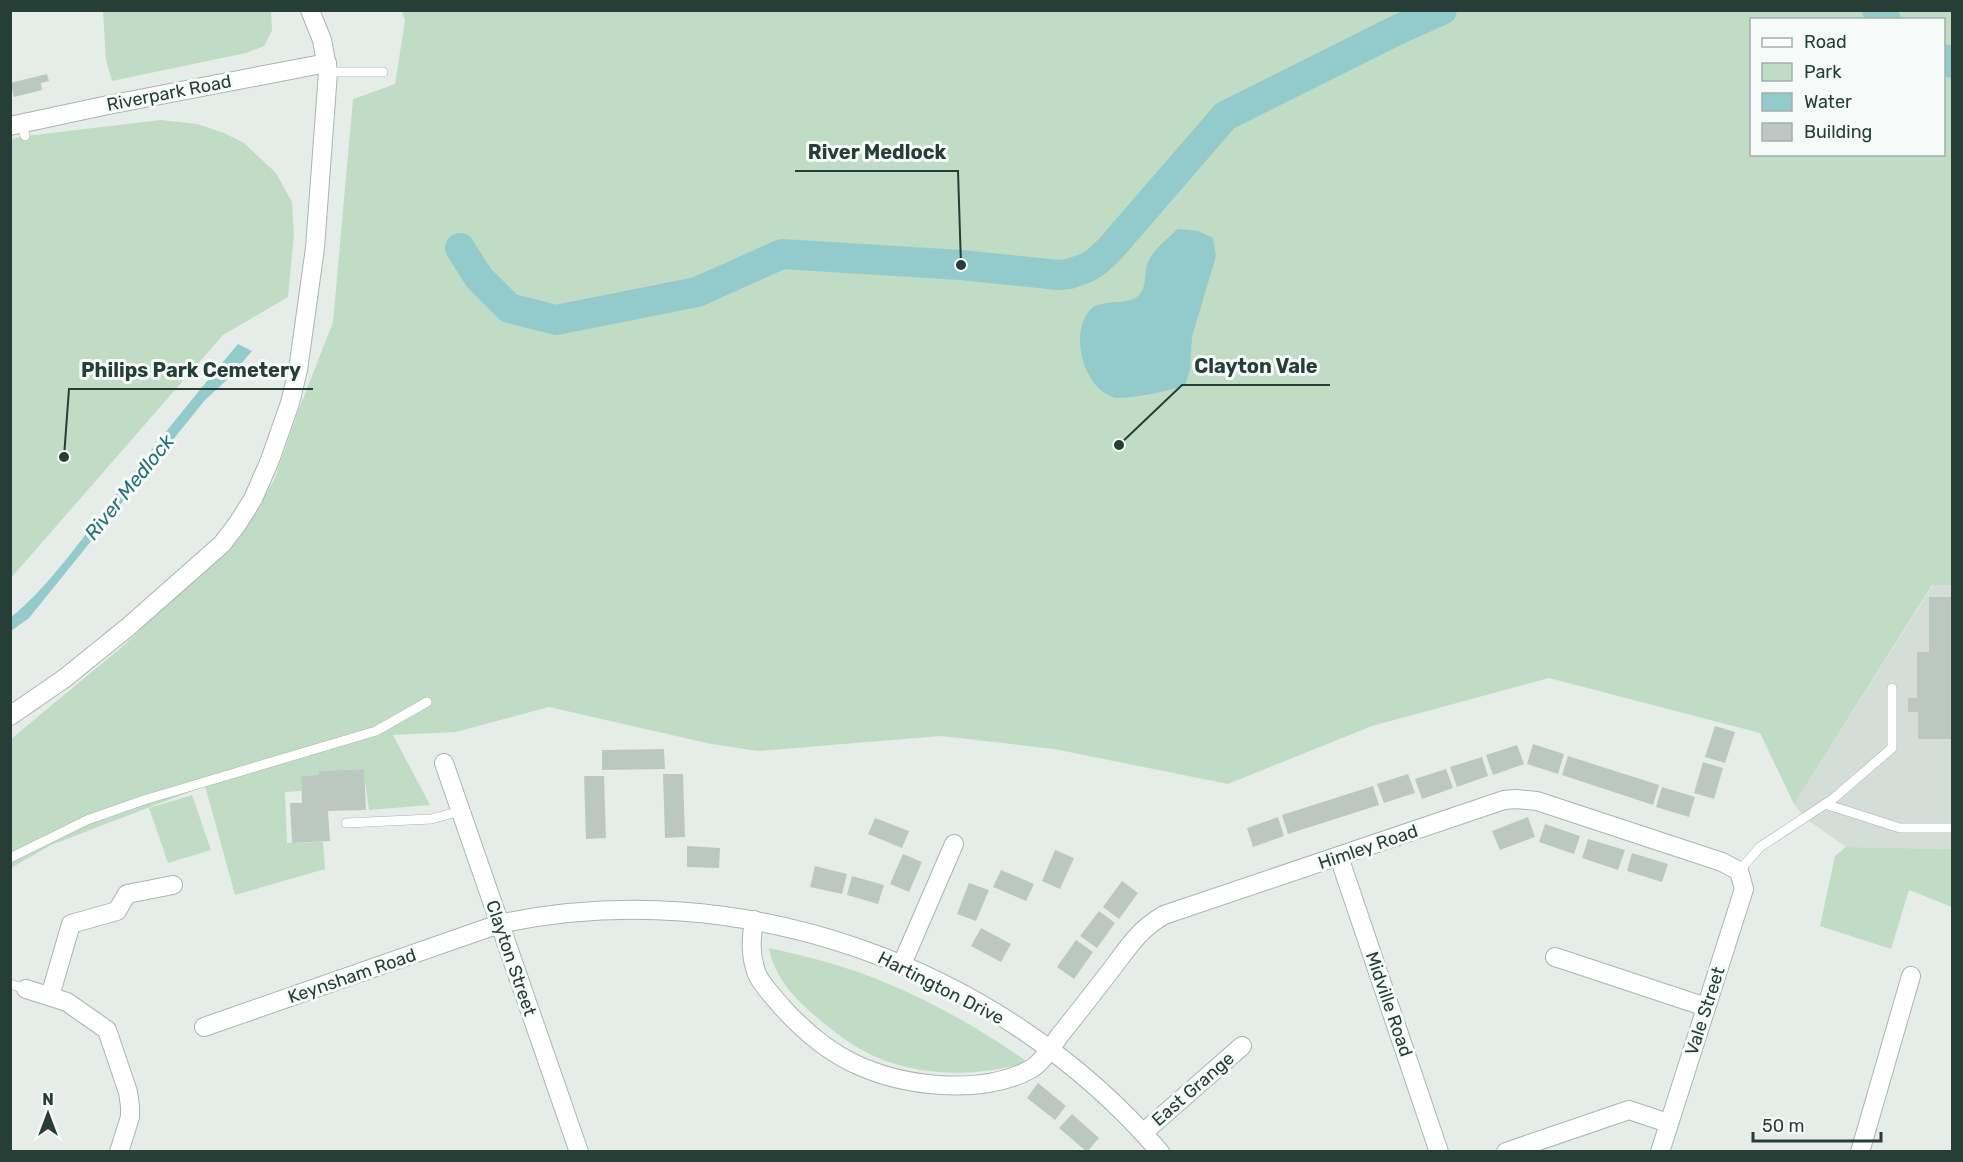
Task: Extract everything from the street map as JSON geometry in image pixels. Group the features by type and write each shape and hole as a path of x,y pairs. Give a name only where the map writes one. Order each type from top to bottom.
{"street":[{"path":"10,716 64,678 128,627 222,544 253,499 270,460 290,403 298,370 315,248 328,67 322,40 310,10"},
{"name":"Riverpark Road","path":"19,129 108,105 328,67"},
{"name":"Clayton Street","path":"444,763 579,1152"},
{"name":"Himley Road","path":"754,921 751,942 752,958 758,976 794,1020 816,1040 853,1063 916,1082 984,1084 1006,1080 1033,1068 1140,931 1150,922 1164,915 1504,800 1516,799 1548,804 1722,862 1739,871"},
{"path":"902,964 954,844"},
{"name":"Midville Road","path":"1339,857 1439,1152"},
{"name":"Vale Street","path":"1660,1152 1744,889 1739,871"},
{"path":"50,996 71,924 117,910 127,894 173,885"},
{"name":"Hartington Drive","path":"500,924 565,913 633,910 695,913 754,921 813,934 902,964 980,1004 1050,1048 1094,1083 1144,1132 1160,1152"},
{"name":"Keynsham Road","path":"204,1027 500,924"},
{"path":"1555,957 1706,1007"},
{"path":"1860,1152 1911,976"},
{"path":"18,986 68,1002 107,1030 128,1092 130,1107 130,1117 119,1152"},
{"name":"East Grange","path":"1144,1132 1242,1046"},
{"path":"1506,1152 1629,1110 1668,1123"}],"lane":[{"path":"328,67 383,72"},
{"path":"1739,871 1760,847 1825,804 1892,748 1892,688"},
{"path":"10,858 87,820 376,731 427,702"},
{"path":"1825,804 1900,828 1953,828"},
{"path":"346,822 431,819 460,811"}],"shaded area":[{"path":"1933,585 1952,585 1952,849 1846,847 1805,818 1794,804"}],"green space":[{"path":"103,11 271,11 272,31 264,46 246,53 112,81 106,60"},
{"path":"402,11 1952,11 1952,585 1932,585 1794,804 1760,733 1549,678 1372,726 1228,784 1054,749 941,736 758,751 711,744 549,707 456,732 393,735 430,805 369,810 363,769 319,771 319,775 301,776 301,791 285,792 287,843 323,842 325,869 235,895 205,786 51,845 11,868 11,739 123,646 242,533 274,480 333,322 353,99 395,84 405,21"},
{"path":"161,120 197,124 224,133 244,143 276,173 292,202 294,234 288,297 223,335 11,578 11,139"},
{"path":"192,795 211,850 168,863 149,808"},
{"path":"1846,847 1952,849 1952,907 1909,890 1891,949 1820,926 1835,856"},
{"path":"769,948 850,969 903,990 979,1030 1026,1061 1004,1068 963,1073 921,1070 881,1059 844,1038 799,1001 780,977"}],"water":[{"path":"1176,230 1198,231 1213,238 1216,256 1192,337 1190,370 1185,386 1137,396 1113,397 1094,382 1082,358 1080,345 1084,320 1095,306 1127,301 1138,296 1143,289 1147,265 1152,255"},
{"path":"238,344 252,351 229,378 205,400 29,618 11,631 11,617 63,564"}],"building":[{"path":"47,74 49,81 41,83 42,90 14,97 10,83"},
{"path":"1929,597 1952,597 1952,739 1918,739 1918,712 1908,712 1908,698 1917,698 1917,652 1929,652"},
{"path":"1715,726 1735,732 1725,763 1705,757"},
{"path":"1533,744 1564,754 1558,774 1527,764"},
{"path":"1517,745 1524,764 1493,775 1486,755"},
{"path":"664,749 665,769 602,770 602,750"},
{"path":"1568,756 1659,785 1653,805 1562,775"},
{"path":"1482,757 1488,776 1457,787 1450,767"},
{"path":"1703,762 1723,768 1714,799 1694,793"},
{"path":"364,769 366,810 328,811 330,841 292,843 290,803 302,803 301,776 319,775 319,771"},
{"path":"1446,769 1453,788 1422,799 1415,779"},
{"path":"663,774 683,774 685,837 665,838"},
{"path":"1408,774 1415,793 1384,803 1377,784"},
{"path":"584,776 604,776 606,838 586,839"},
{"path":"1373,786 1379,805 1288,834 1282,815"},
{"path":"1662,787 1695,797 1689,817 1656,807"},
{"path":"1278,817 1284,836 1253,847 1247,828"},
{"path":"1528,817 1535,837 1500,850 1492,831"},
{"path":"875,818 909,831 902,848 868,834"},
{"path":"1545,824 1580,836 1574,854 1539,842"},
{"path":"1588,839 1625,850 1618,870 1582,858"},
{"path":"687,846 720,848 719,868 687,867"},
{"path":"1055,850 1074,858 1060,889 1042,881"},
{"path":"1632,853 1668,864 1662,882 1627,871"},
{"path":"903,854 922,862 909,892 890,884"},
{"path":"815,866 847,874 842,894 810,887"},
{"path":"1001,870 1034,884 1026,901 993,887"},
{"path":"852,876 884,885 878,904 847,895"},
{"path":"1122,881 1138,893 1119,919 1103,907"},
{"path":"969,883 989,890 976,921 957,914"},
{"path":"1099,911 1115,923 1097,948 1080,936"},
{"path":"981,928 1011,944 1001,962 971,946"},
{"path":"1076,940 1093,952 1074,979 1057,967"},
{"path":"1038,1083 1066,1106 1055,1120 1027,1098"},
{"path":"1072,1114 1099,1138 1087,1152 1059,1128"}],"waterway":[{"name":"River Medlock","path":"460,248 479,278 509,308 556,320 697,292 782,254 1069,274 1096,262 1110,249 1225,116 1442,10"},
{"name":"River Medlock","path":"1877,10 1884,18"},
{"name":"River Medlock","path":"1945,60 1952,63"}],"place":[{"name":"River Medlock","path":"961,265"},
{"name":"Clayton Vale","path":"1119,445"},
{"name":"Philips Park Cemetery","path":"64,457"}]}
